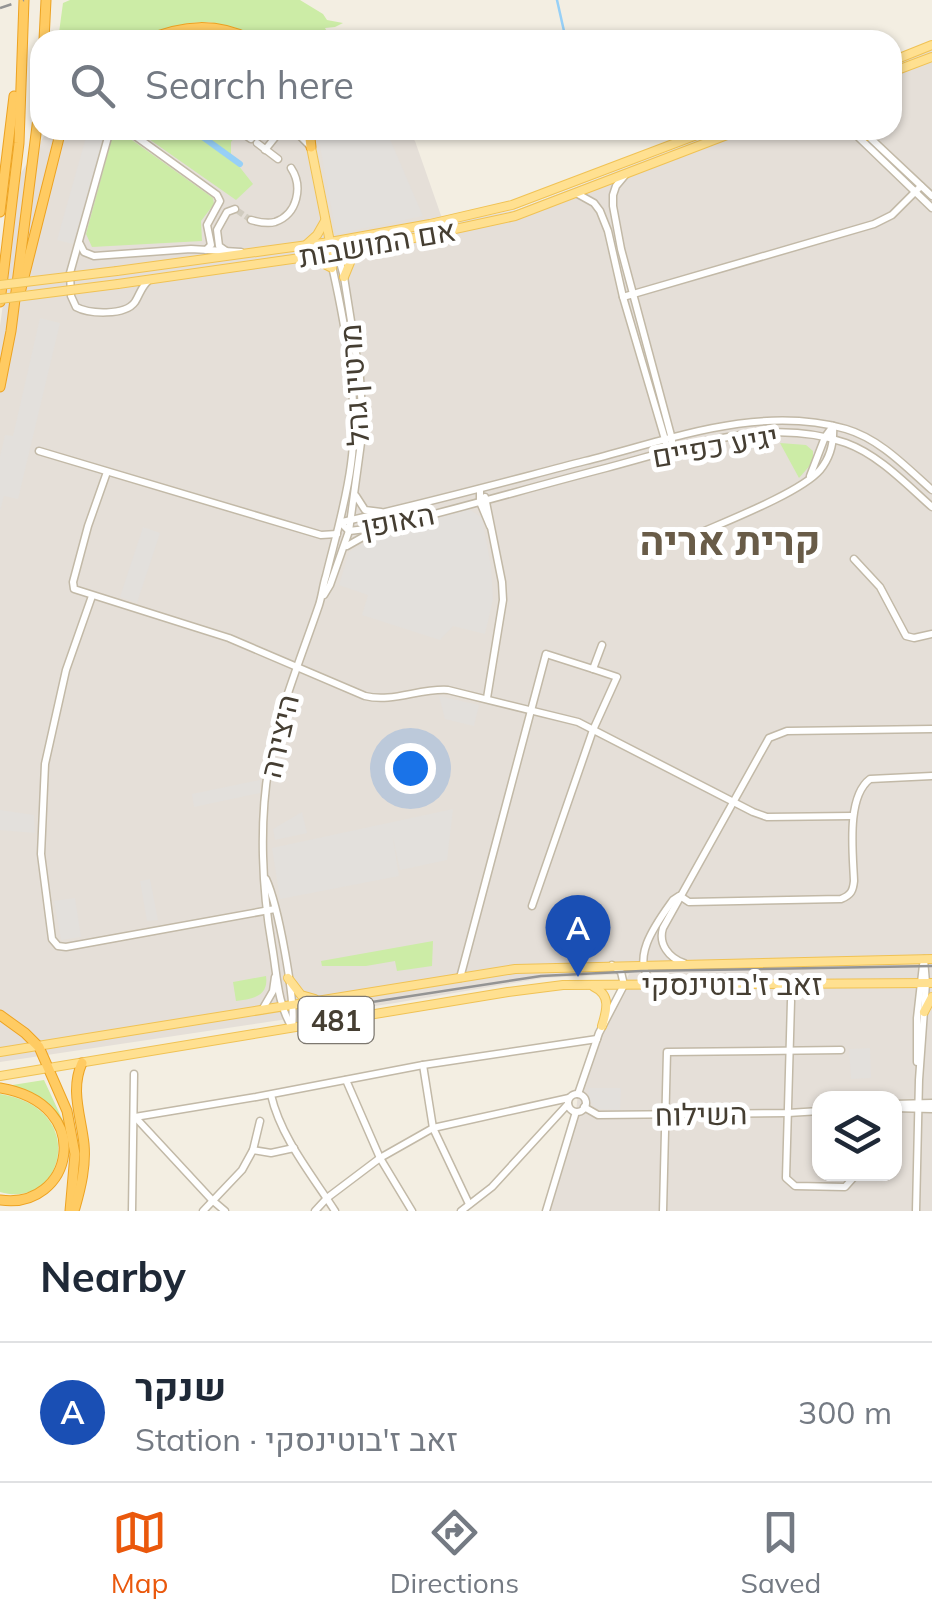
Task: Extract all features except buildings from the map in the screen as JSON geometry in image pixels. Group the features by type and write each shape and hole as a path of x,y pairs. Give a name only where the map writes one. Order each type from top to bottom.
{"highway":[{"path":"0,301 19,143 24,0"},
{"path":"44,30 46,0"},
{"path":"178,30 198,26 228,30"},
{"path":"0,212 21,43"},
{"path":"11,331 35,140"},
{"path":"0,388 59,140"},
{"path":"311,140 312,148"},
{"path":"0,180 9,141"},
{"path":"0,1015 39,1047 67,1112 75,1170 72,1211"},
{"path":"72,1211 80,1191 84,1158 76,1092 82,1063"},
{"path":"0,1088 35,1102 52,1120 62,1139 65,1162 56,1192 39,1205 18,1208 0,1200"}],"main road":[{"path":"902,57 932,45"},
{"path":"902,68 932,57"},
{"name":"אם המושבות","path":"0,285 305,246 430,224 512,205 684,140"},
{"name":"אם המושבות","path":"0,301 363,249 515,216 714,140"},
{"name":"מרטין גהל","path":"312,148 330,242"},
{"path":"305,246 326,220"},
{"path":"344,277 351,260 363,249"},
{"path":"309,256 332,268"},
{"name":"זאב ז'בוטינסקי","path":"0,1052 533,967 928,959"},
{"path":"288,978 305,997 329,999"},
{"name":"זאב ז'בוטינסקי","path":"0,1076 535,988 926,983"},
{"path":"590,985 599,989 607,1003 602,1026"},
{"path":"924,1012 932,997"}],"street":[{"path":"107,140 74,258 69,285 73,302 80,310 94,313 126,309 151,279"},
{"path":"140,140 236,210 227,212 217,230 219,246 227,251"},
{"path":"253,140 278,159"},
{"path":"266,150 274,140"},
{"path":"304,140 312,148"},
{"path":"860,140 932,208"},
{"path":"873,140 932,196"},
{"path":"250,220 273,223 295,203 298,184 291,168"},
{"path":"627,173 616,186 613,206 669,424 668,440"},
{"path":"623,297 874,224 892,214 920,186"},
{"path":"575,192 587,197 600,211 608,231 660,425 672,450"},
{"path":"206,250 211,245 207,225 220,201 217,195"},
{"path":"80,238 84,252 94,256"},
{"name":"מרטין גהל","path":"330,242 344,277 360,378 363,428 349,531"},
{"path":"74,258 206,250 258,252"},
{"name":"מרטין גהל","path":"333,253 354,426 340,523"},
{"path":"121,283 130,287 136,297"},
{"name":"יגיע כפיים","path":"480,489 689,435 745,422 776,420 808,421 855,432 878,444 932,490"},
{"path":"669,424 677,432 689,435"},
{"path":"649,445 660,425"},
{"path":"806,482 833,426"},
{"path":"693,536 806,482 828,458 834,440 833,426"},
{"name":"יגיע כפיים","path":"483,501 672,450 775,431 825,437 868,454 932,507"},
{"path":"38,451 320,535 338,533"},
{"path":"107,472 88,526 74,589 228,638 374,698 437,689 532,708 578,722 767,817 852,816"},
{"path":"480,489 503,600 487,698"},
{"name":"האופן","path":"340,523 480,489"},
{"path":"355,491 365,510 397,512"},
{"path":"483,501 484,516"},
{"name":"האופן","path":"340,523 349,531 383,527 483,501"},
{"path":"463,506 475,508 490,527"},
{"name":"היצירה","path":"292,1027 293,1004 266,878 264,822 268,769 296,666 321,600 340,523"},
{"path":"343,551 350,543 383,527"},
{"name":"היצירה","path":"321,600 330,586 349,531"},
{"path":"854,559 880,588 906,636 932,634"},
{"path":"92,596 66,670 46,764 41,854 52,938 58,946 66,947 275,909"},
{"path":"593,669 602,645"},
{"path":"460,978 546,654 617,676 593,730 532,906"},
{"path":"685,963 667,952 661,934 769,738 787,731 932,729"},
{"path":"680,896 689,902 849,896 854,890 852,816 861,786 870,778 932,776"},
{"name":"היצירה","path":"266,878 263,888 282,1006 292,1027"},
{"path":"658,984 646,976 648,939 673,900 680,896"},
{"path":"916,1211 919,1080 928,959"},
{"path":"461,1211 492,1187 572,1099 596,1039 624,985 621,972 612,965"},
{"path":"262,1010 276,970"},
{"path":"919,1080 917,1047 926,983"},
{"path":"791,1002 786,1178 795,1186 845,1187 850,1181"},
{"path":"134,1117 596,1039"},
{"path":"663,1211 666,1052 841,1050"},
{"path":"424,1065 433,1128 470,1204"},
{"path":"132,1211 134,1074"},
{"path":"346,1080 380,1158 412,1211"},
{"path":"271,1094 275,1112 294,1148 336,1211"},
{"path":"315,1211 380,1158 433,1128 572,1099 584,1099 584,1107"},
{"name":"השילוח","path":"572,1099 572,1110 584,1107 598,1115 812,1111"},
{"path":"902,1106 932,1106"},
{"path":"546,1211 576,1115"},
{"path":"134,1117 225,1211"},
{"path":"203,1211 242,1170 253,1150 260,1121"},
{"path":"253,1150 294,1148"}],"shaded area":[{"path":"932,50 932,1211 546,1211 578,1094 629,974 543,978 0,1062 0,326 21,173 42,140 414,140 444,224 516,210 698,140 902,140 902,61"},
{"path":"85,140 103,140 73,244 57,240"},
{"path":"319,140 390,140 423,216 336,234"},
{"path":"40,318 60,323 18,499 4,496 0,511 0,457 5,435 13,436"},
{"path":"469,509 482,518 491,566 493,599 485,634 453,626 440,640 362,615 368,595 339,585 349,552 374,537"},
{"path":"143,527 160,533 137,603 120,597"},
{"path":"439,696 479,705 474,726 445,719"},
{"path":"260,780 260,793 194,807 192,794"},
{"path":"453,809 447,860 400,870 392,833 399,876 280,899 272,848"},
{"path":"0,810 34,815 35,833 0,830"},
{"path":"302,812 307,833 275,840 273,829"},
{"path":"150,879 158,920 147,921 140,881"},
{"path":"75,898 81,937 61,940 54,901"},
{"path":"870,1048 871,1078 851,1079 849,1049"},
{"path":"588,1088 621,1088 620,1110 594,1107"}],"green space":[{"path":"300,0 327,20 343,23 326,30 240,30 209,22 160,30 59,30 63,3"},
{"path":"111,140 132,140 213,198 214,204 201,221 202,241 92,247 86,234"},
{"path":"150,140 232,140 231,156 253,184 236,200"},
{"path":"780,443 806,445 813,451 813,462 799,478"},
{"path":"433,941 432,966 397,971 395,961 366,966 322,966 321,961"},
{"path":"266,976 262,993 236,1001 233,982"},
{"path":"44,1080 64,1123 69,1152 46,1110 29,1095 6,1086"},
{"path":"0,1094 29,1103 47,1118 57,1136 58,1155 52,1173 39,1187 22,1194 0,1192"}],"waterway":[{"path":"557,0 564,30"},
{"path":"207,140 240,164"}],"tunnel":[{"path":"238,211 251,220"}],"tram line":[{"path":"333,1008 541,976 932,966"}],"railway":[{"path":"0,8 24,0"}],"place":[{"name":"שנקר","path":"578,977"}],"district":[{"name":"קרית אריה","path":"730,540"}]}
